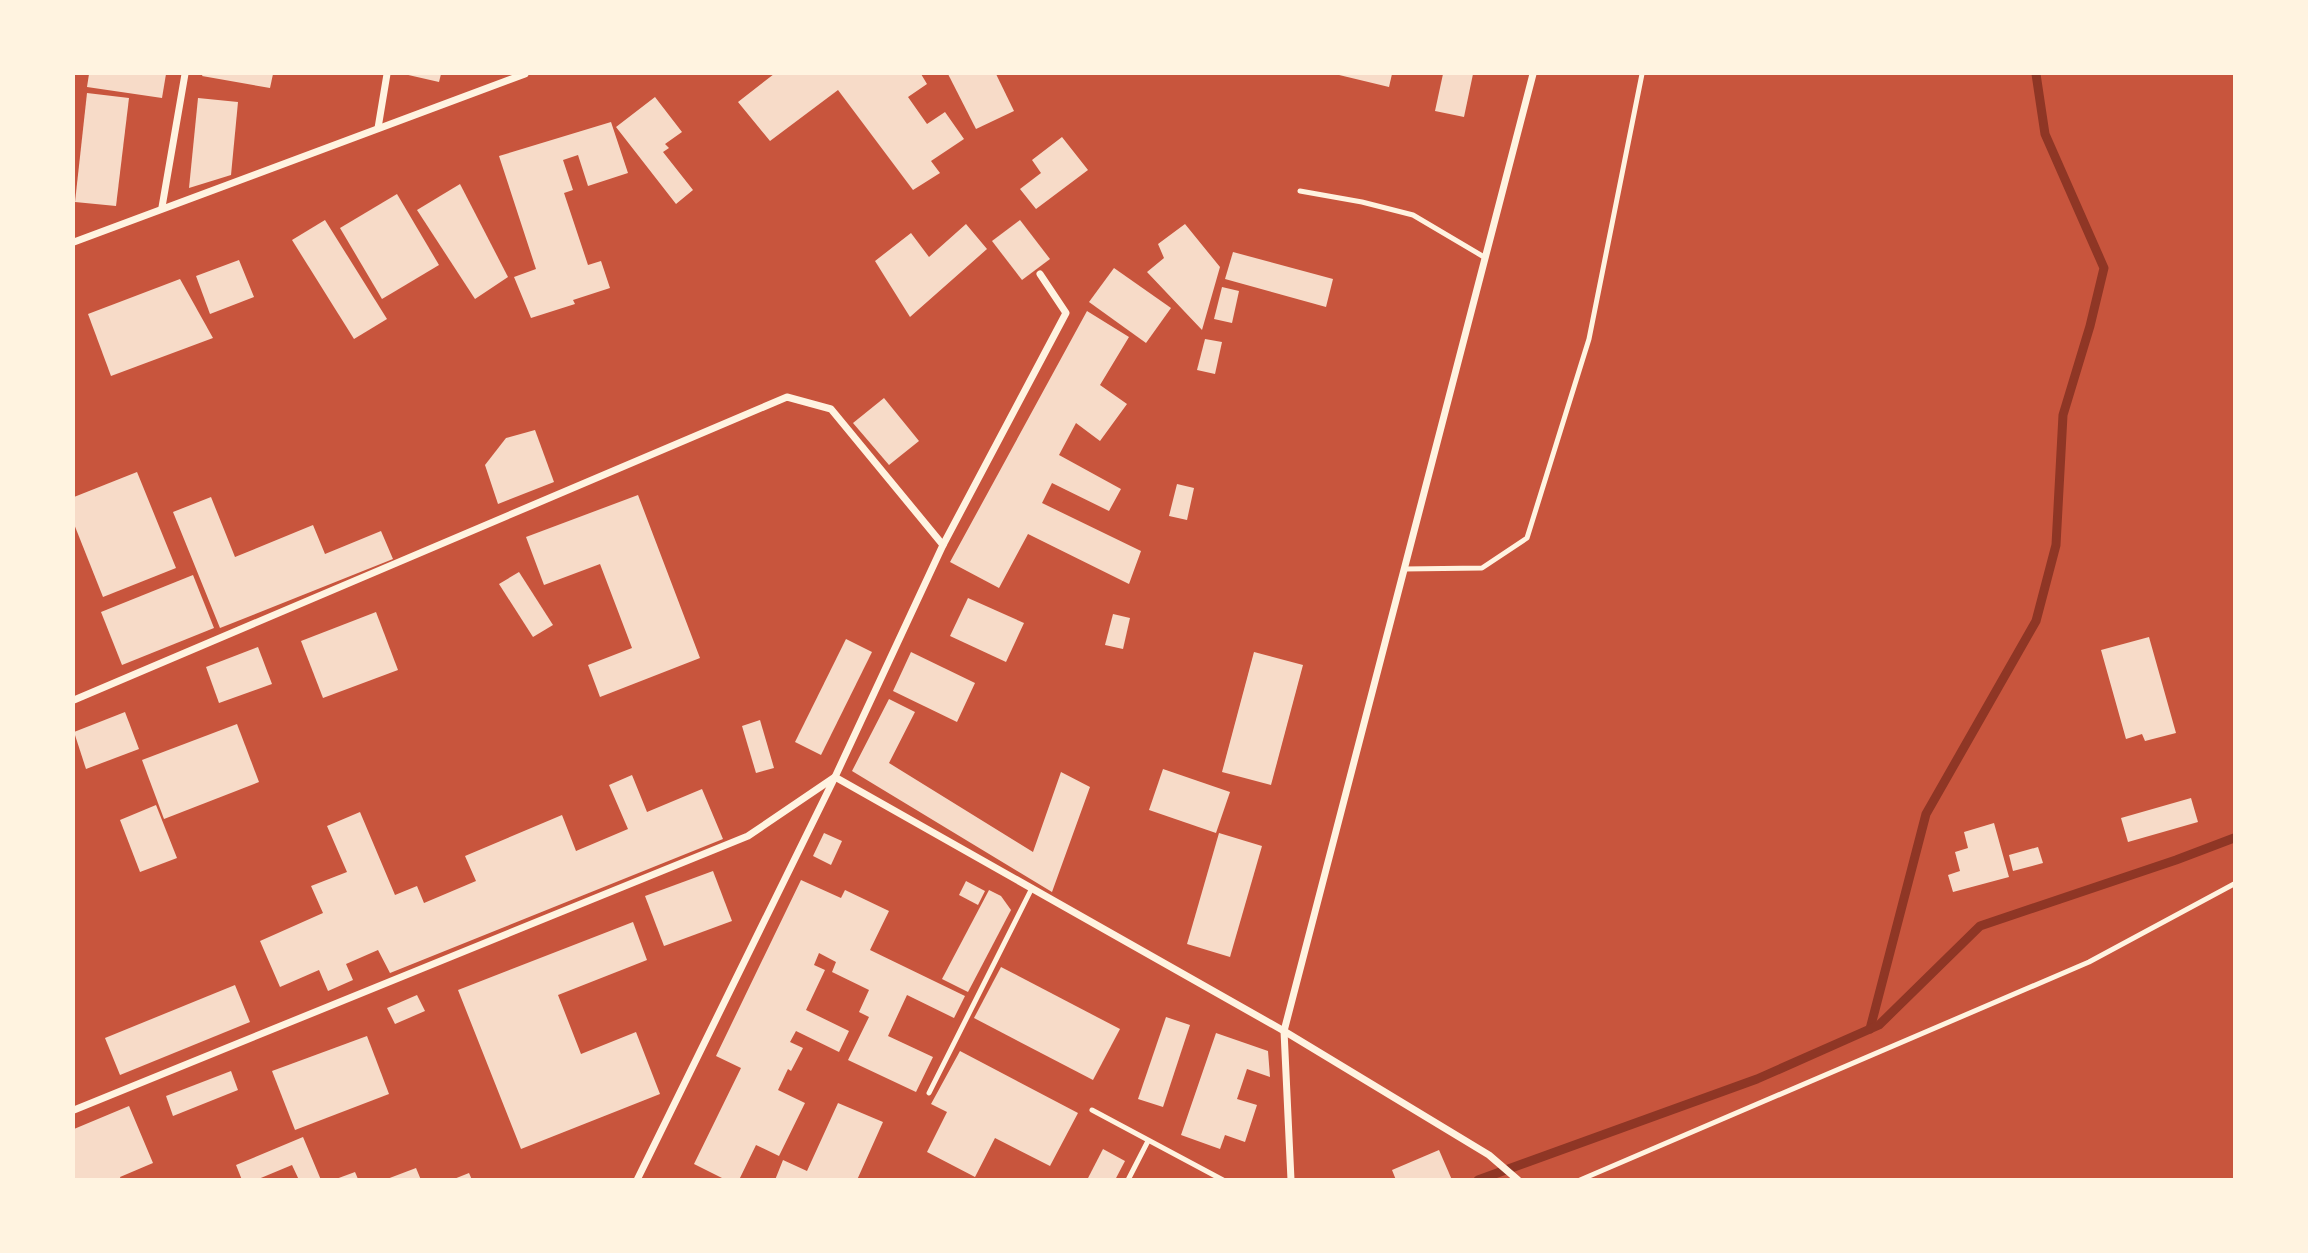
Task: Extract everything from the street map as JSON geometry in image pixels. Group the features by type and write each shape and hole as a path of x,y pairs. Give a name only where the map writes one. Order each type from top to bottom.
{"street":[{"path":"162,207 185,74"},
{"path":"378,128 387,74"},
{"path":"74,242 525,74"},
{"path":"1291,1180 1284,1031 1533,74"},
{"path":"637,1180 835,777 943,545 1066,313 1040,274"},
{"path":"74,700 787,397 831,408 943,545"},
{"path":"835,777 1284,1031 1489,1155 1518,1179"},
{"path":"74,1110 748,836 835,777"}],"lane":[{"path":"1404,569 1482,568 1527,538 1589,339 1642,74"},
{"path":"1300,191 1362,202 1413,215 1484,257"},
{"path":"1580,1180 2089,962 2235,884"},
{"path":"929,1094 1032,888"},
{"path":"1092,1110 1223,1180"},
{"path":"1128,1180 1148,1141"}],"building":[{"path":"89,74 166,74 162,98 87,87"},
{"path":"273,74 270,88 202,76"},
{"path":"404,74 441,74 439,82"},
{"path":"774,74 921,74 927,84 908,97 927,124 945,112 964,139 931,161 940,173 913,190 838,90 770,141 738,102"},
{"path":"948,74 996,74 1014,111 976,129"},
{"path":"1335,74 1392,74 1389,87"},
{"path":"1443,74 1473,74 1464,117 1435,111"},
{"path":"87,93 129,98 116,206 75,202"},
{"path":"655,97 682,132 665,144 669,148 663,152 693,190 676,204 616,127"},
{"path":"198,98 238,102 231,175 189,188"},
{"path":"611,122 628,173 588,186 578,155 563,160 573,190 564,193 588,265 601,261 610,288 573,300 575,304 531,318 514,277 536,269 499,156"},
{"path":"1062,137 1088,170 1036,209 1020,189 1041,173 1032,160"},
{"path":"460,184 508,277 475,299 417,210"},
{"path":"397,194 439,265 382,299 340,228"},
{"path":"325,220 387,319 354,339 292,240"},
{"path":"1020,220 1050,259 1022,280 992,241"},
{"path":"966,224 987,249 910,317 875,261 911,233 929,257"},
{"path":"1185,224 1220,267 1202,330 1147,272 1164,258 1158,244"},
{"path":"1233,252 1333,279 1326,307 1225,279"},
{"path":"239,260 254,297 210,314 196,276"},
{"path":"1114,268 1171,308 1146,343 1089,302"},
{"path":"180,279 213,338 111,376 88,314"},
{"path":"1222,287 1239,291 1232,323 1214,319"},
{"path":"1087,311 1129,337 1100,385 1127,404 1100,441 1076,423 1059,455 1121,489 1109,511 1052,483 1042,503 1141,551 1129,584 1028,534 999,588 950,562"},
{"path":"1205,339 1222,342 1215,374 1197,370"},
{"path":"884,398 919,441 889,465 853,423"},
{"path":"535,430 554,482 498,504 485,465 506,438"},
{"path":"137,472 176,568 103,597 74,524 74,497"},
{"path":"1177,484 1194,488 1187,520 1169,516"},
{"path":"638,495 700,658 600,697 588,665 632,648 600,564 544,585 526,537"},
{"path":"211,497 235,557 313,525 325,554 381,531 393,559 220,628 173,512"},
{"path":"519,572 553,625 533,637 499,584"},
{"path":"193,575 214,628 122,665 101,612"},
{"path":"968,598 1024,623 1006,662 950,636"},
{"path":"376,612 398,670 323,698 301,641"},
{"path":"1113,614 1130,618 1123,649 1105,645"},
{"path":"2149,637 2176,733 2145,741 2142,734 2126,739 2101,650"},
{"path":"846,639 872,652 821,755 795,742"},
{"path":"258,647 272,684 219,703 206,667"},
{"path":"911,652 975,683 957,722 893,691"},
{"path":"1254,652 1303,665 1271,785 1222,772"},
{"path":"889,699 915,712 889,763 1033,852 1061,772 1090,787 1052,892 852,771"},
{"path":"125,712 139,749 86,769 74,732"},
{"path":"760,720 774,768 756,773 742,726"},
{"path":"237,724 259,782 164,819 142,760"},
{"path":"1163,769 1230,792 1216,833 1149,810"},
{"path":"632,775 647,812 702,789 723,839 390,973 378,950 346,964 353,980 328,991 319,970 280,987 260,941 323,913 311,886 347,872 327,826 360,812 395,895 417,886 424,903 476,881 465,856 562,815 576,851 628,829 609,785"},
{"path":"2191,798 2198,822 2128,842 2121,818"},
{"path":"156,805 177,858 140,872 120,820"},
{"path":"1994,823 2009,877 1953,892 1948,875 1960,871 1955,852 1968,848 1964,832"},
{"path":"824,833 842,841 831,865 813,856"},
{"path":"1219,833 1262,846 1230,957 1187,944"},
{"path":"2038,847 2043,863 2013,871 2009,855"},
{"path":"713,871 732,921 664,946 645,896"},
{"path":"801,880 841,898 845,890 889,911 870,950 965,996 954,1018 907,995 888,1036 933,1057 916,1092 848,1060 869,1017 859,1012 869,990 832,972 836,962 819,953 814,965 825,970 806,1010 849,1031 839,1052 796,1031 790,1042 803,1048 791,1071 788,1069 778,1090 805,1103 779,1156 756,1145 739,1180 726,1180 694,1164 741,1068 716,1056"},
{"path":"966,881 985,891 978,905 959,895"},
{"path":"989,890 1001,896 1011,910 968,992 942,979"},
{"path":"633,922 647,960 558,995 581,1054 636,1032 660,1094 521,1149 458,990"},
{"path":"1001,967 1120,1029 1093,1080 974,1018"},
{"path":"235,985 250,1022 120,1075 105,1038"},
{"path":"417,995 425,1011 395,1024 387,1008"},
{"path":"1166,1017 1190,1025 1163,1107 1138,1099"},
{"path":"1216,1033 1268,1051 1270,1077 1247,1069 1237,1099 1257,1105 1245,1142 1225,1135 1220,1149 1181,1135"},
{"path":"367,1036 389,1094 295,1130 272,1071"},
{"path":"960,1051 1078,1113 1050,1166 995,1138 975,1177 927,1152 947,1112 931,1104"},
{"path":"231,1071 238,1090 173,1116 166,1096"},
{"path":"838,1103 883,1122 857,1180 775,1180 783,1160 807,1171"},
{"path":"129,1106 153,1163 120,1177 121,1180 74,1180 74,1129"},
{"path":"303,1137 321,1180 299,1180 292,1165 256,1180 242,1180 236,1165"},
{"path":"1103,1149 1125,1161 1115,1180 1087,1180"},
{"path":"1439,1150 1452,1180 1396,1180 1392,1170"},
{"path":"416,1168 421,1180 387,1180 387,1179"},
{"path":"355,1172 358,1179 336,1179"},
{"path":"469,1173 472,1180 454,1180 454,1179"}],"waterway":[{"path":"1870,1029 1926,814 2036,621 2056,545 2063,415 2104,268 2045,134 2036,74"},
{"path":"1478,1180 1757,1079 1879,1025 1980,926 2234,838"}]}
